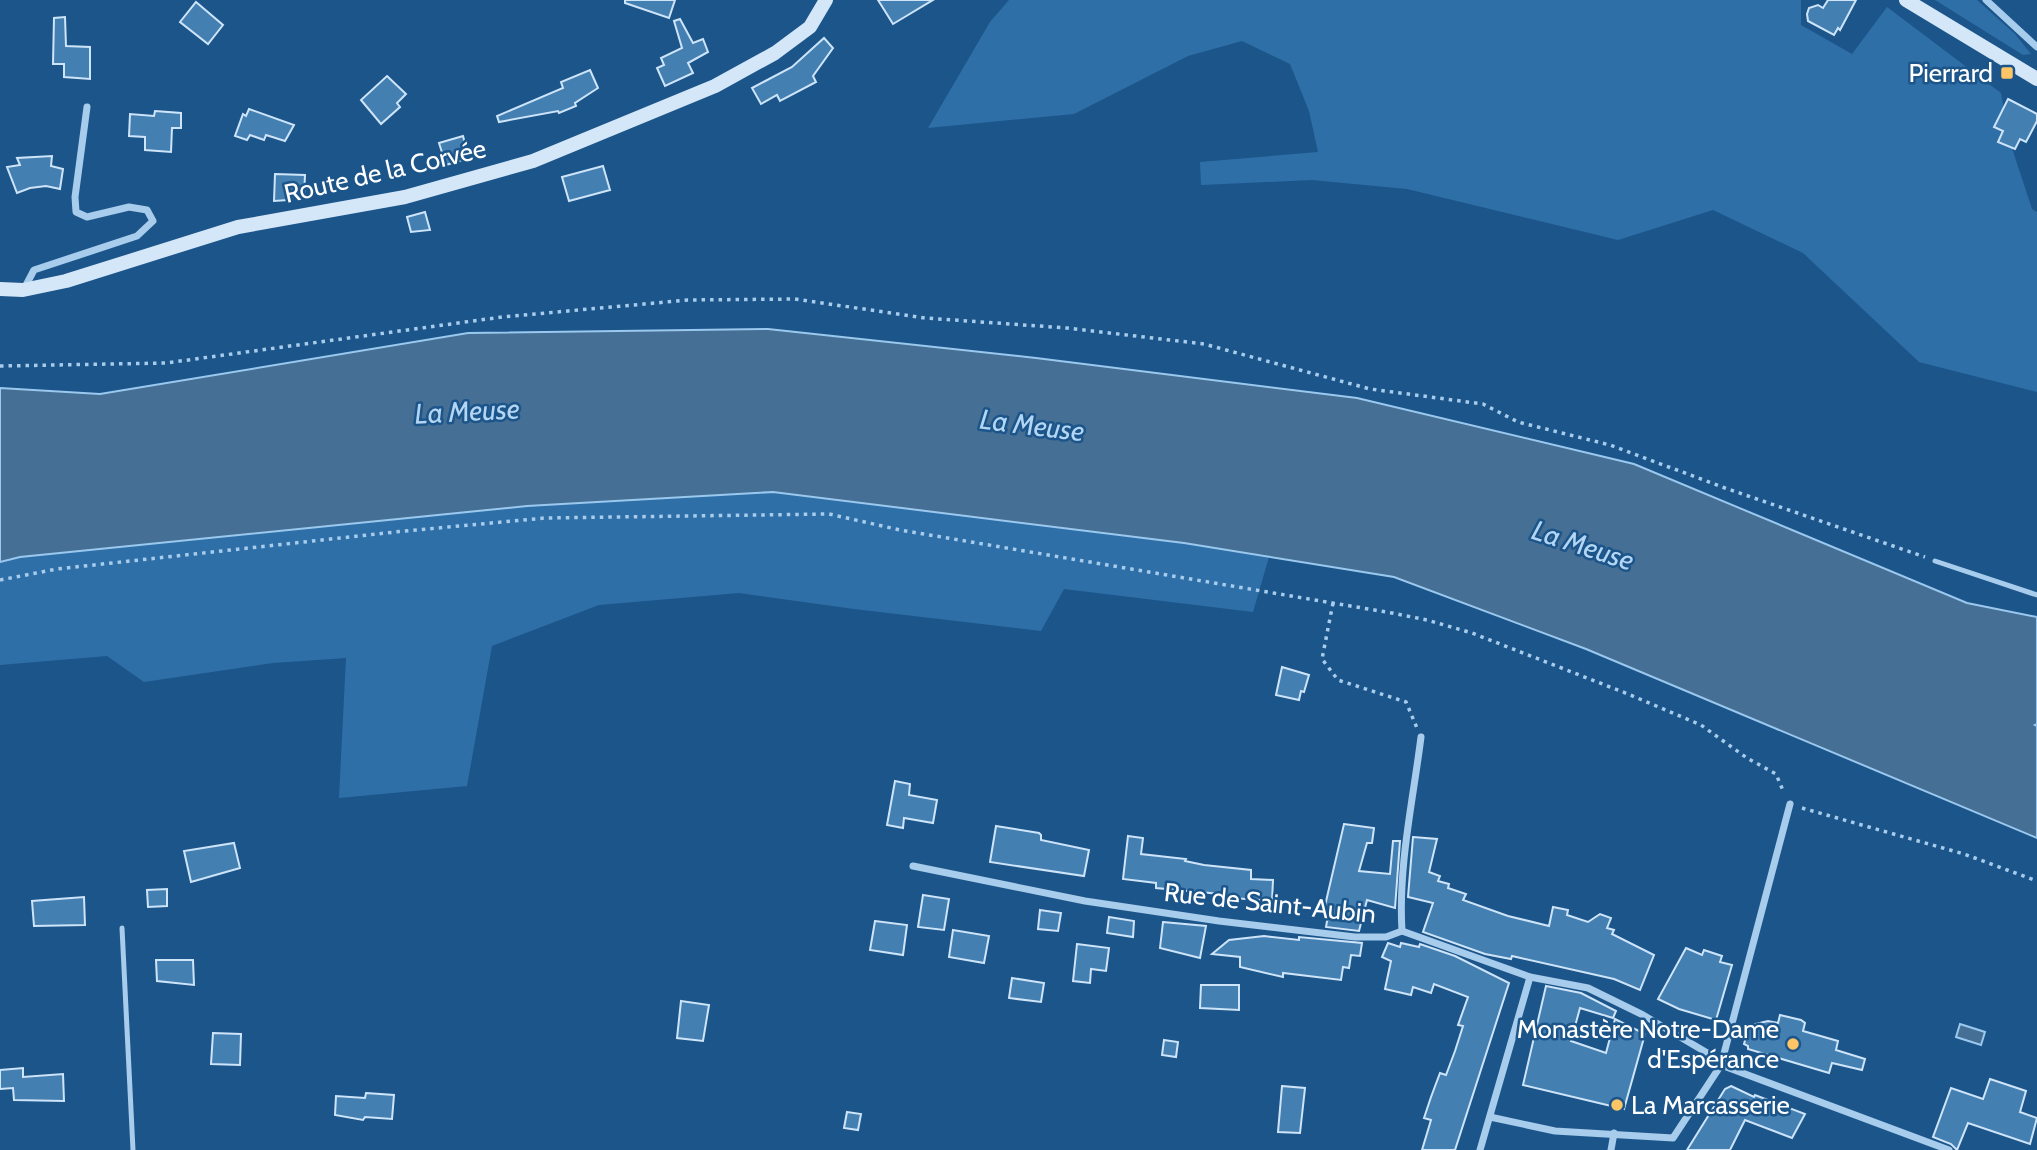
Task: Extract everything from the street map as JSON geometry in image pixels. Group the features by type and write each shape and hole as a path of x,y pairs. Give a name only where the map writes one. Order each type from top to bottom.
{"street":[{"name":"Route de la Corvée","path":"0,289 23,290 66,281 238,227 405,197 533,161 715,86 775,53 810,27 826,0"},
{"path":"1906,0 1925,6 2037,79"},
{"path":"1986,0 2037,47"},
{"path":"23,290 34,270 137,236 153,221 147,210 129,207 87,217 76,212 75,197 87,107"},
{"path":"1402,930 1403,852 1411,817 1421,737"},
{"path":"1490,1117 1555,1131 1673,1138 1721,1065 1790,804"},
{"name":"Rue de Saint-Aubin","path":"913,866 1085,901 1219,921 1355,937 1386,937 1402,930 1530,977 1588,988 1643,1015 1709,1054 1721,1065 1949,1150"},
{"path":"1480,1150 1530,977"},
{"path":"1611,1150 1614,1133"}],"lane":[{"path":"1935,561 2037,595"},
{"path":"122,928 133,1150"}],"path":[{"path":"0,366 166,363 502,317 688,300 795,299 925,318 1067,328 1204,344 1370,389 1483,404 1518,422 1610,445 1935,561"},
{"path":"0,580 57,569 381,533 545,518 829,514 900,530 1427,620 1472,633 1701,725 1747,758 1776,774 1790,804 1964,854 2037,881"},
{"path":"1333,603 1322,659 1338,680 1406,702 1421,737"}],"shaded area":[{"path":"1009,0 1801,0 1801,25 1852,54 1887,7 2001,93 2009,139 2032,209 2037,212 2037,392 1919,362 1803,253 1713,210 1618,240 1407,189 1312,180 1201,185 1200,162 1318,152 1309,111 1290,64 1242,41 1188,56 1074,114 928,128 990,22"},
{"path":"1935,0 1977,0 2015,34 2031,54 2023,55"},
{"path":"773,492 1184,543 1269,557 1253,612 1064,589 1041,631 739,593 599,605 492,646 467,786 339,798 346,658 273,663 144,682 107,656 0,665 0,562 20,557 527,506"}],"water":[{"name":"La Meuse","path":"768,329 1036,358 1357,398 1634,464 1967,603 2037,617 2037,838 1586,649 1394,577 1184,543 773,492 527,506 20,557 0,562 0,388 100,394 468,333"},
{"path":"1960,1024 1985,1032 1981,1045 1956,1037"}],"building":[{"path":"625,0 675,0 669,18 625,3"},
{"path":"878,0 933,0 893,24"},
{"path":"1828,0 1856,0 1840,30 1838,28 1834,35 1808,21 1809,8 1818,5 1823,8"},
{"path":"196,2 223,25 208,44 180,22"},
{"path":"65,17 66,46 90,47 90,79 64,77 64,64 53,64 54,18"},
{"path":"680,19 693,43 703,39 708,52 688,63 693,73 665,86 657,68 664,65 661,58 682,48 674,21"},
{"path":"824,38 833,48 813,76 816,82 780,101 777,95 761,104 752,88 792,67"},
{"path":"590,70 598,88 575,103 576,106 559,113 558,111 499,122 497,116 563,88 561,82"},
{"path":"387,76 406,94 397,103 400,107 381,124 361,100"},
{"path":"2008,99 2037,114 2037,121 2026,142 2020,139 2015,149 1998,142 2003,131 1994,127"},
{"path":"249,109 294,125 285,141 266,135 264,140 250,135 247,140 235,136 243,114 246,116"},
{"path":"155,111 181,113 181,128 172,128 171,152 145,150 145,137 129,136 130,114 154,116"},
{"path":"463,136 469,158 446,165 439,143"},
{"path":"52,156 51,166 63,169 60,189 46,186 17,193 7,167 20,165 17,158"},
{"path":"603,166 610,190 569,201 562,177"},
{"path":"275,174 305,175 304,197 288,197 288,200 274,201"},
{"path":"425,212 430,230 411,232 407,217"},
{"path":"1282,667 1309,675 1299,700 1276,695"},
{"path":"895,781 910,784 909,795 937,800 933,823 904,818 903,828 887,825"},
{"path":"1344,824 1374,828 1372,843 1367,843 1359,871 1390,874 1393,841 1400,841 1395,908 1367,900 1359,931 1326,927 1329,910 1324,910"},
{"path":"996,826 1039,833 1041,840 1089,850 1084,876 990,862"},
{"path":"1128,836 1143,838 1141,854 1251,870 1251,879 1273,880 1272,901 1156,888 1156,883 1123,879"},
{"path":"1413,837 1437,839 1429,872 1440,876 1438,881 1449,884 1448,888 1466,894 1463,900 1508,916 1549,926 1553,907 1568,910 1567,915 1588,922 1600,914 1611,918 1607,928 1614,930 1612,934 1654,955 1640,990 1614,979 1512,956 1511,959 1485,954 1423,932 1433,903 1408,897"},
{"path":"234,843 240,868 191,882 184,851"},
{"path":"167,889 167,906 148,907 147,890"},
{"path":"923,895 949,899 944,930 918,927"},
{"path":"84,897 85,925 34,926 32,901"},
{"path":"1040,910 1061,913 1058,931 1038,929"},
{"path":"1109,917 1134,921 1133,937 1107,933"},
{"path":"875,921 907,925 903,955 870,950"},
{"path":"1163,922 1206,926 1200,958 1160,948"},
{"path":"953,930 989,936 984,963 949,957"},
{"path":"1264,936 1362,943 1360,956 1351,955 1349,968 1343,967 1341,980 1283,973 1283,977 1240,967 1240,957 1212,954 1229,940"},
{"path":"1388,943 1400,947 1401,943 1419,947 1420,944 1455,956 1509,983 1455,1150 1422,1150 1431,1120 1424,1118 1440,1073 1446,1075 1455,1051 1463,1026 1458,1025 1468,997 1434,984 1431,993 1413,987 1411,995 1385,989 1391,961 1382,957"},
{"path":"1077,944 1109,948 1106,971 1091,969 1090,983 1073,981"},
{"path":"1686,948 1702,955 1704,950 1722,956 1720,962 1732,965 1716,1020 1679,1009 1658,999"},
{"path":"156,960 193,960 194,985 157,981"},
{"path":"1012,978 1044,983 1041,1002 1009,998"},
{"path":"1201,985 1239,985 1239,1010 1200,1008"},
{"path":"1546,986 1581,993 1616,1011 1613,1018 1580,1008 1571,1041 1606,1053 1615,1019 1645,1034 1624,1109 1523,1085"},
{"path":"681,1001 709,1005 703,1041 677,1038"},
{"name":"Monastère Notre-Dame d'Espérance","path":"1780,1015 1801,1020 1805,1023 1803,1031 1838,1041 1836,1050 1865,1059 1862,1070 1832,1063 1829,1073 1748,1049 1744,1044 1749,1026 1754,1027 1755,1024 1768,1021 1778,1023"},
{"path":"213,1033 241,1034 240,1065 211,1064"},
{"path":"1164,1040 1178,1042 1176,1057 1162,1055"},
{"path":"23,1068 23,1077 63,1074 64,1101 14,1100 13,1088 0,1089 0,1070"},
{"path":"1990,1079 2026,1091 2020,1112 2037,1118 2030,1144 1968,1123 1957,1150 1951,1144 1933,1137 1951,1088 1983,1099"},
{"path":"1282,1086 1305,1088 1300,1133 1278,1132"},
{"path":"1731,1086 1754,1097 1755,1095 1805,1114 1792,1138 1745,1120 1730,1150 1687,1150 1725,1089"},
{"path":"366,1093 394,1095 392,1119 365,1117 363,1120 335,1115 336,1096 365,1098"},
{"path":"847,1112 861,1114 858,1130 844,1128"}],"place":[{"name":"Pierrard","path":"2007,73"},
{"name":"Monastère Notre-Dame d'Espérance","path":"1793,1044"},
{"name":"La Marcasserie","path":"1617,1105"}]}
